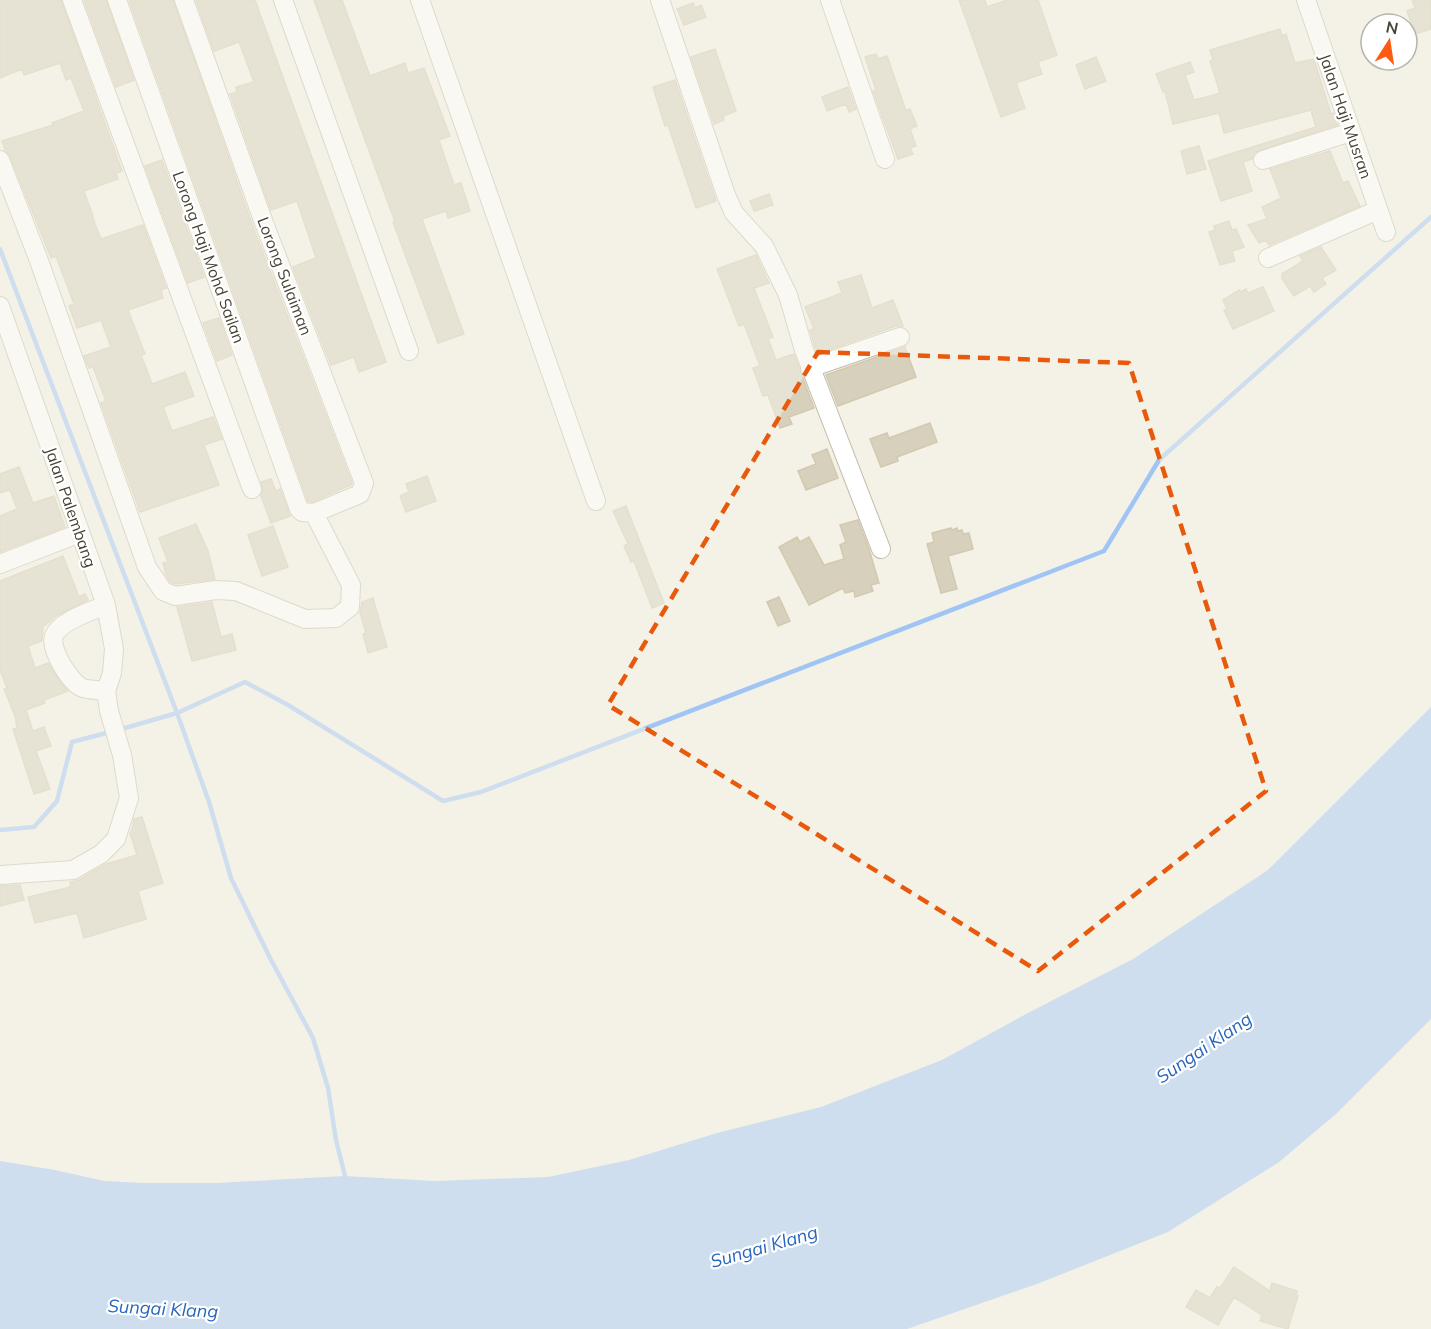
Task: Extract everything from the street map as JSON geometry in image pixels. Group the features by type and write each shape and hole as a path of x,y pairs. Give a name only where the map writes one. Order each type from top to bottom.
{"street":[{"path":"72,0 252,489"},
{"name":"Lorong Haji Mohd Sailan","path":"0,160 38,258 147,567 163,591 175,596 216,590 236,591 305,619 336,618 350,607 351,585 308,513 295,498 117,0"},
{"name":"Lorong Sulaiman","path":"184,0 264,223 364,483 360,494 308,513"},
{"path":"283,0 410,351"},
{"path":"420,0 596,501"},
{"path":"660,0 726,195 734,213 764,246 788,295 810,368 881,549"},
{"path":"830,0 885,159"},
{"name":"Jalan Haji Musran","path":"1306,0 1386,232"},
{"path":"1263,160 1351,132"},
{"path":"1268,258 1378,210"},
{"name":"Jalan Palembang","path":"0,308 106,605 114,649 112,673 106,691 109,711 122,754 129,798 116,839 101,854 73,870 0,875"},
{"path":"810,368 900,337"},
{"path":"0,564 80,533"},
{"path":"106,605 60,628 53,637 53,644 57,657 72,681 82,688 106,691"}],"highlighted area":[{"path":"818,352 1129,363 1266,791 1038,971 608,705"}],"water":[{"name":"Sungai Klang","path":"1431,707 1431,1019 1336,1114 1279,1162 1168,1232 1037,1284 907,1329 0,1329 0,1161 104,1181 143,1183 217,1183 344,1176 435,1181 548,1177 629,1160 717,1133 821,1107 942,1060 1133,959 1268,870"}],"building":[{"path":"0,0 61,0 122,171 116,173 118,179 84,191 92,216 101,239 143,225 166,288 161,290 163,298 128,310 145,354 141,355 152,384 185,372 194,396 163,407 172,431 213,417 222,439 204,445 219,485 140,512 101,403 106,401 93,367 89,368 84,356 111,347 101,320 77,328 69,306 74,304 56,256 51,258 2,141 53,125 52,123 84,111 71,78 66,80 60,63 24,75 22,69 0,78"},
{"path":"84,0 106,0 134,80 116,87"},
{"path":"129,0 173,0 253,227 352,483 312,502 308,501"},
{"path":"196,0 255,0 386,362 359,372 354,357 331,365 293,267 316,258 297,201 271,210 230,94 237,92 236,87 254,82 239,42 214,51"},
{"path":"314,0 342,0 370,76 405,63 408,73 424,68 450,136 439,140 454,185 461,183 470,211 448,218 446,211 422,219 464,334 438,343"},
{"path":"959,0 985,0 987,7 1007,0 1038,0 1057,55 1038,62 1042,74 1016,83 1025,108 1001,117"},
{"path":"1412,0 1431,0 1431,29 1419,33 1419,12 1407,11 1415,8"},
{"path":"693,3 695,8 701,5 706,17 684,25 677,9"},
{"path":"1280,29 1282,36 1286,34 1295,63 1314,59 1331,114 1333,113 1337,125 1255,152 1252,159 1243,162 1252,191 1221,201 1208,161 1316,127 1311,110 1224,133 1219,113 1173,124 1165,91 1163,92 1156,74 1190,62 1194,72 1185,75 1194,100 1220,93 1210,61 1213,60 1210,50"},
{"path":"715,49 736,111 723,116 724,120 714,124 691,57"},
{"path":"876,54 878,59 887,56 906,111 910,109 917,126 910,129 916,146 910,148 913,154 898,159 873,91 876,90 865,57"},
{"path":"1096,57 1106,81 1085,89 1076,65"},
{"path":"675,80 716,201 696,208 653,87"},
{"path":"848,87 856,109 849,112 846,104 827,111 822,97"},
{"path":"1199,146 1206,169 1187,174 1181,151"},
{"path":"1330,151 1343,183 1348,181 1360,206 1269,245 1266,240 1259,243 1248,225 1267,219 1262,207 1281,198 1270,169"},
{"path":"162,160 204,277 188,283 145,166"},
{"path":"769,194 773,205 754,211 750,201"},
{"path":"1229,221 1232,230 1236,229 1244,247 1232,251 1235,261 1220,265 1209,232 1215,230 1214,226"},
{"path":"1321,247 1336,270 1322,278 1326,284 1314,292 1310,286 1294,296 1282,279 1282,274 1303,261 1300,256"},
{"path":"756,255 769,283 754,288 773,337 768,339 776,360 794,354 814,408 789,417 792,424 780,428 768,395 763,396 753,368 760,366 744,324 739,326 717,269"},
{"path":"861,275 872,308 893,300 903,326 896,326 817,354 810,330 814,329 805,307 842,293 838,282"},
{"path":"1263,287 1274,311 1233,329 1224,310 1227,309 1223,300 1239,290 1240,292 1246,289 1248,293"},
{"path":"219,318 232,355 217,361 203,323"},
{"path":"905,347 916,377 838,406 826,375"},
{"path":"930,423 937,442 897,457 898,461 881,467 870,439 887,433 889,438"},
{"path":"827,449 838,478 806,490 798,471 816,464 812,455"},
{"path":"19,467 33,503 54,496 65,527 0,552 0,516 17,509 10,490 0,493 0,474"},
{"path":"427,476 436,501 406,512 400,496 409,492 406,484"},
{"path":"271,479 276,491 280,489 290,516 271,523 261,496 263,490 261,482"},
{"path":"626,506 664,603 652,608 634,561 631,562 624,546 628,544 613,511"},
{"path":"858,520 879,583 871,585 873,591 855,597 854,591 845,593 843,588 809,605 779,547 797,537 800,542 809,537 824,565 844,559 840,545 846,542 840,525"},
{"path":"196,524 208,551 215,579 176,584 170,582 163,563 168,562 159,538"},
{"path":"273,526 288,567 262,576 248,535"},
{"path":"951,528 962,530 963,534 969,533 973,549 948,556 957,589 941,593 927,544 934,542 932,533"},
{"path":"63,556 79,597 85,594 88,600 56,616 43,627 42,641 28,646 35,668 48,663 68,691 26,710 33,731 44,727 51,746 36,751 50,789 34,794 13,729 17,728 15,716 4,689 7,688 0,670 0,581"},
{"path":"779,597 790,621 778,626 767,602"},
{"path":"373,598 387,647 368,653 363,634 366,633 360,613 362,602"},
{"path":"212,602 221,637 232,634 236,650 192,661 177,607"},
{"path":"142,817 163,883 138,891 146,919 84,938 77,913 35,923 28,897 71,887 70,882 79,880 106,864 137,855 130,833 134,819"},
{"path":"20,885 24,900 0,906 0,886"},
{"path":"1234,1267 1270,1291 1272,1283 1297,1291 1298,1296 1288,1329 1260,1321 1262,1315 1234,1297 1218,1325 1186,1307 1196,1290 1210,1298"}],"waterway":[{"path":"118,730 177,713 245,682 288,705 443,801 481,792 1104,551 1159,460 1431,217"},
{"path":"0,249 177,713 209,802 231,878 313,1038 328,1088 336,1140 346,1180"},
{"path":"0,830 34,827 57,801 72,742 110,732"}]}
